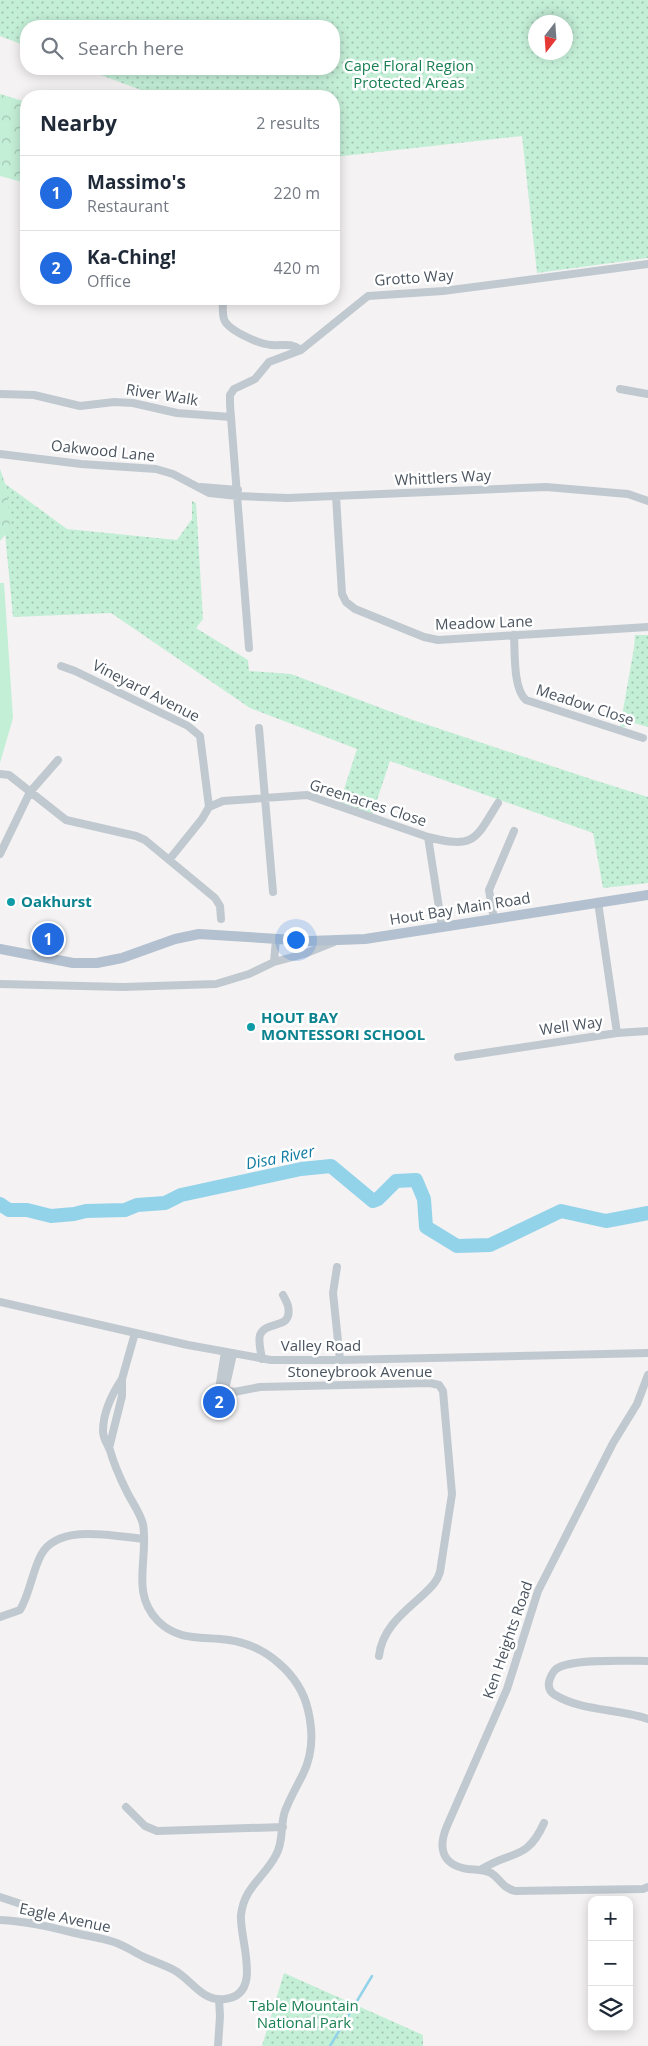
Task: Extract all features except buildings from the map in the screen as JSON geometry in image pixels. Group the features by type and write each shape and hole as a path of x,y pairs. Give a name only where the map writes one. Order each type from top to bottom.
{"main road":[{"name":"Hout Bay Main Road","path":"0,949 73,963 92,963 110,961 175,939 199,934 335,941 365,939 648,895"}],"street":[{"name":"Grotto Way","path":"249,648 231,417 230,399 232,391 255,379 269,362 301,350 370,295 442,291 648,264"},
{"path":"224,305 224,319 229,328 260,342 270,345 290,344 301,350"},
{"path":"620,389 648,394"},
{"name":"River Walk","path":"0,394 34,395 80,406 114,402 133,403 177,413 231,417"},
{"name":"Oakwood Lane","path":"0,454 81,464 156,469 173,474 212,494 238,493"},
{"name":"Whittlers Way","path":"238,493 288,498 546,487 617,493 637,496 648,501"},
{"name":"Meadow Lane","path":"336,496 342,594 350,606 433,640 648,627"},
{"name":"Meadow Close","path":"514,635 518,686 526,700 643,738"},
{"name":"Vineyard Avenue","path":"61,666 188,726 198,733 202,744 209,807"},
{"path":"260,728 273,892"},
{"path":"0,854 30,792 58,760"},
{"path":"0,774 9,775 66,820 140,838 215,898 220,906 221,919"},
{"name":"Greenacres Close","path":"209,807 223,801 307,795 428,836 442,927"},
{"path":"428,836 454,842 471,839 480,832 498,802"},
{"path":"169,860 202,819 209,807"},
{"path":"494,919 489,890 514,831"},
{"name":"Well Way","path":"458,1057 617,1033 598,902"},
{"path":"274,962 276,939"},
{"path":"0,984 123,987 209,984 249,974 274,962 313,951 335,941"},
{"path":"617,1033 648,1031"},
{"path":"338,1267 333,1293 340,1360"},
{"path":"262,1359 261,1333 270,1326 285,1322 288,1316 288,1306 283,1295"},
{"name":"Valley Road","path":"0,1302 135,1333 262,1359 290,1361 648,1353"},
{"path":"135,1333 122,1378 122,1396 109,1448 118,1473 143,1525 142,1588 146,1604 160,1622 171,1631 197,1639 228,1640 259,1650 282,1666 298,1686 309,1713 311,1731 309,1758 303,1776 285,1811 277,1853 252,1885 242,1908 241,1929 248,1964 246,1981 236,1995 229,1999 219,1999 218,2046"},
{"name":"Stoneybrook Avenue","path":"229,1353 225,1390 234,1392 260,1387 430,1383 439,1385 444,1391 452,1494 440,1572 436,1582 398,1617 387,1630 381,1642 379,1656"},
{"name":"Ken Heights Road","path":"482,1869 461,1867 447,1858 442,1851 441,1841 443,1834 506,1689 538,1591 613,1443 637,1404 648,1375"},
{"path":"0,1617 20,1610 41,1554 47,1546 56,1541 69,1535 82,1534 143,1539"},
{"path":"648,1661 588,1662 565,1666 556,1670 551,1678 549,1687 555,1695 581,1706 648,1718"},
{"path":"126,1808 145,1826 157,1831 283,1827"},
{"path":"482,1869 528,1848 536,1840 544,1823"},
{"path":"482,1869 491,1873 508,1889 515,1890 643,1889 648,1887"},
{"path":"0,1896 24,1905 40,1925"},
{"name":"Eagle Avenue","path":"0,1920 40,1925 114,1942 176,1971 207,1996 219,1999"}],"green space":[{"name":"Cape Floral Region Protected Areas","path":"0,0 648,0 648,258 537,273 522,136 340,156 340,90 141,90 101,75 340,75 340,20 20,20 20,44 0,36"},
{"path":"0,94 20,100 20,181 0,176"},
{"path":"0,469 7,489 10,529 0,541"},
{"path":"0,480 67,529 177,540 192,519 192,501 196,503 203,619 196,628 248,660 249,671 291,674 410,719 648,797 648,883 603,888 593,833 390,761 372,815 339,805 357,749 250,708 111,613 13,617"},
{"path":"0,583 4,583 13,718 0,763"},
{"path":"635,635 648,635 648,727 634,723 627,727 620,727 634,648"},
{"name":"Table Mountain National Park","path":"284,1973 423,2035 423,2046 262,2046"}],"waterway":[{"name":"Disa River","path":"0,1204 9,1210 27,1210 51,1216 86,1211 125,1210 137,1205 165,1203 181,1195 301,1169 331,1166 373,1201 378,1199 396,1181 416,1180 424,1199 426,1227 457,1246 490,1245 561,1211 606,1221 648,1213"},
{"path":"330,2046 372,1976"}],"place":[{"name":"Oakhurst","path":"11,902"},
{"name":"Massimo's","path":"48,939"},
{"name":"HOUT BAY MONTESSORI SCHOOL","path":"251,1027"},
{"name":"Ka-Ching!","path":"219,1402"}]}
